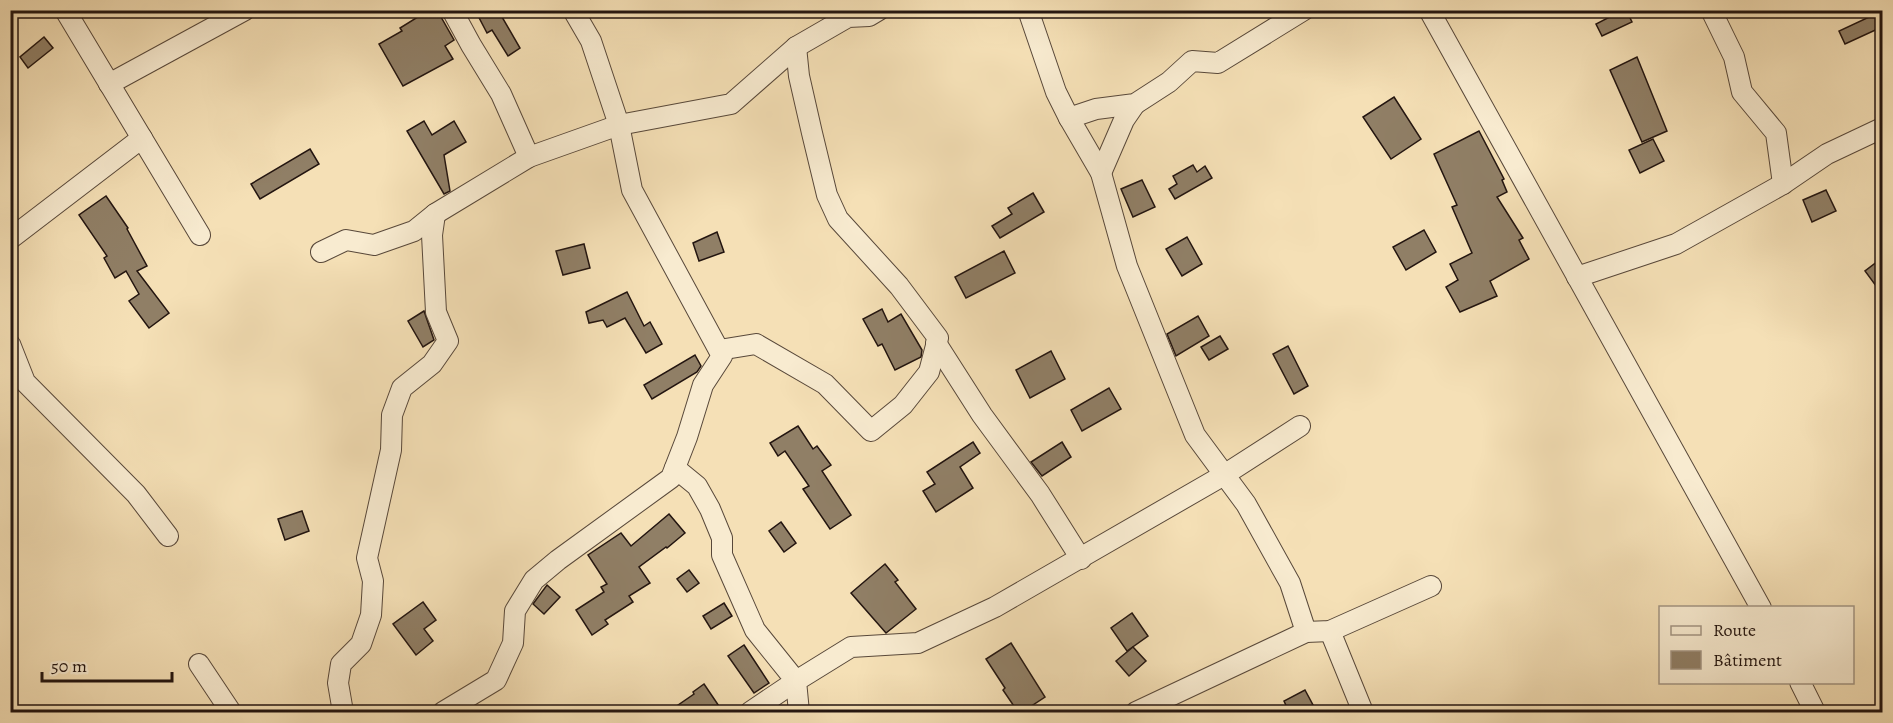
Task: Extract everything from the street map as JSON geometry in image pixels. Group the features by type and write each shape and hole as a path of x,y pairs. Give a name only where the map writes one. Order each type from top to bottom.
{"street":[{"path":"65,10 200,235"},
{"path":"110,84 245,10"},
{"path":"452,10 501,94 529,157"},
{"path":"443,712 496,680 513,643 514,611 534,580 671,478 703,384 722,356 632,190 620,125 591,40 573,10"},
{"path":"321,252 346,240 374,245 414,231 435,214 529,157 620,125 731,104 796,46 848,16 868,16 879,10"},
{"path":"1028,10 1056,92 1101,173 1127,266 1195,435 1246,504 1290,583 1306,632"},
{"path":"1101,173 1124,120 1135,104 1169,81 1192,61 1218,63 1304,10"},
{"path":"1429,10 1760,606"},
{"path":"1711,10 1734,57 1742,92 1776,133 1783,184"},
{"path":"719,350 756,345 825,384 871,431 903,405 929,372 938,338 899,286 838,219 827,195 799,76 796,46"},
{"path":"1069,118 1096,109 1135,104"},
{"path":"1577,277 1676,244 1783,184 1827,154 1882,128"},
{"path":"10,239 142,138"},
{"path":"343,712 338,683 341,664 361,644 371,615 373,582 367,558 391,450 392,415 402,388 432,364 448,341 436,312 432,235 435,214"},
{"path":"936,343 982,415 1040,494 1081,559"},
{"path":"10,344 18,388 136,494 168,536"},
{"path":"750,712 851,647 918,643 995,607 1224,475 1300,426"},
{"path":"675,468 697,486 710,509 722,538 722,555 755,630 796,681 799,712"},
{"path":"1136,712 1167,706 1306,632 1330,631 1431,586"},
{"path":"1330,631 1363,712"},
{"path":"199,664 231,712"},
{"path":"1801,684 1815,712"}],"building":[{"path":"429,10 437,10 454,40 445,46 453,59 403,86 379,44 402,31 400,28"},
{"path":"475,10 498,10 520,48 508,56 492,30 487,33"},
{"path":"1626,10 1632,22 1602,36 1596,24"},
{"path":"1882,11 1882,27 1845,44 1839,31"},
{"path":"44,37 53,48 28,68 20,57"},
{"path":"1637,57 1667,131 1642,142 1610,70"},
{"path":"1394,97 1421,139 1391,159 1363,117"},
{"path":"424,121 432,135 454,121 466,142 444,155 450,191 444,194 407,131"},
{"path":"1479,131 1504,179 1502,180 1507,192 1497,197 1523,238 1519,240 1529,259 1490,281 1497,296 1460,312 1446,287 1458,280 1450,264 1472,253 1452,207 1457,205 1434,154"},
{"path":"1653,139 1664,161 1640,173 1629,150"},
{"path":"310,149 319,164 260,199 251,184"},
{"path":"1193,165 1197,172 1205,166 1212,178 1175,199 1169,189 1177,184 1173,176"},
{"path":"1142,180 1155,207 1133,217 1121,189"},
{"path":"1826,190 1836,211 1812,222 1803,200"},
{"path":"1033,193 1044,212 1000,238 992,226 1012,214 1008,208"},
{"path":"106,196 128,228 147,266 137,271 169,313 149,328 129,301 139,294 126,271 115,278 104,258 107,256 79,215"},
{"path":"1424,230 1436,252 1406,270 1393,247"},
{"path":"717,232 724,252 699,261 693,243"},
{"path":"1187,237 1202,264 1182,276 1166,249"},
{"path":"584,244 590,268 563,275 556,251"},
{"path":"1004,251 1015,273 966,298 955,277"},
{"path":"1882,258 1882,294 1865,271"},
{"path":"627,292 644,326 650,322 662,344 646,353 625,318 607,327 603,320 589,323 586,312"},
{"path":"882,309 888,322 901,314 922,350 921,357 895,370 882,344 878,346 863,319"},
{"path":"424,311 434,340 423,347 408,321"},
{"path":"1198,316 1209,336 1176,356 1167,334"},
{"path":"1220,336 1228,349 1209,360 1201,347"},
{"path":"1288,346 1308,386 1294,394 1273,354"},
{"path":"1051,351 1065,379 1030,398 1016,370"},
{"path":"695,355 701,366 697,372 652,399 644,385"},
{"path":"1109,388 1121,409 1082,431 1071,410"},
{"path":"798,426 813,449 817,446 831,465 822,471 851,515 830,529 803,489 809,486 785,451 778,456 770,443"},
{"path":"973,442 980,453 960,467 973,488 936,512 923,491 935,484 927,472"},
{"path":"1062,442 1071,457 1042,476 1031,462"},
{"path":"302,511 309,531 285,540 278,519"},
{"path":"669,514 685,533 639,567 650,583 629,596 633,602 605,620 608,624 592,635 576,610 604,592 601,587 607,584 588,555 621,533 631,546"},
{"path":"781,522 796,543 784,552 769,531"},
{"path":"885,564 898,580 895,582 916,609 886,633 851,593"},
{"path":"689,570 699,583 687,592 677,579"},
{"path":"547,585 560,597 544,614 533,604"},
{"path":"423,602 436,620 424,629 433,641 416,655 393,624"},
{"path":"724,603 732,616 711,629 703,616"},
{"path":"1132,613 1148,636 1127,651 1111,628"},
{"path":"1011,643 1045,697 1030,707 1034,712 1018,712 986,659"},
{"path":"744,645 769,683 754,693 728,656"},
{"path":"1133,647 1146,661 1129,676 1116,661"},
{"path":"704,684 723,712 668,712 694,694 693,692"},
{"path":"1305,690 1313,705 1298,712 1289,712 1284,701"}]}
